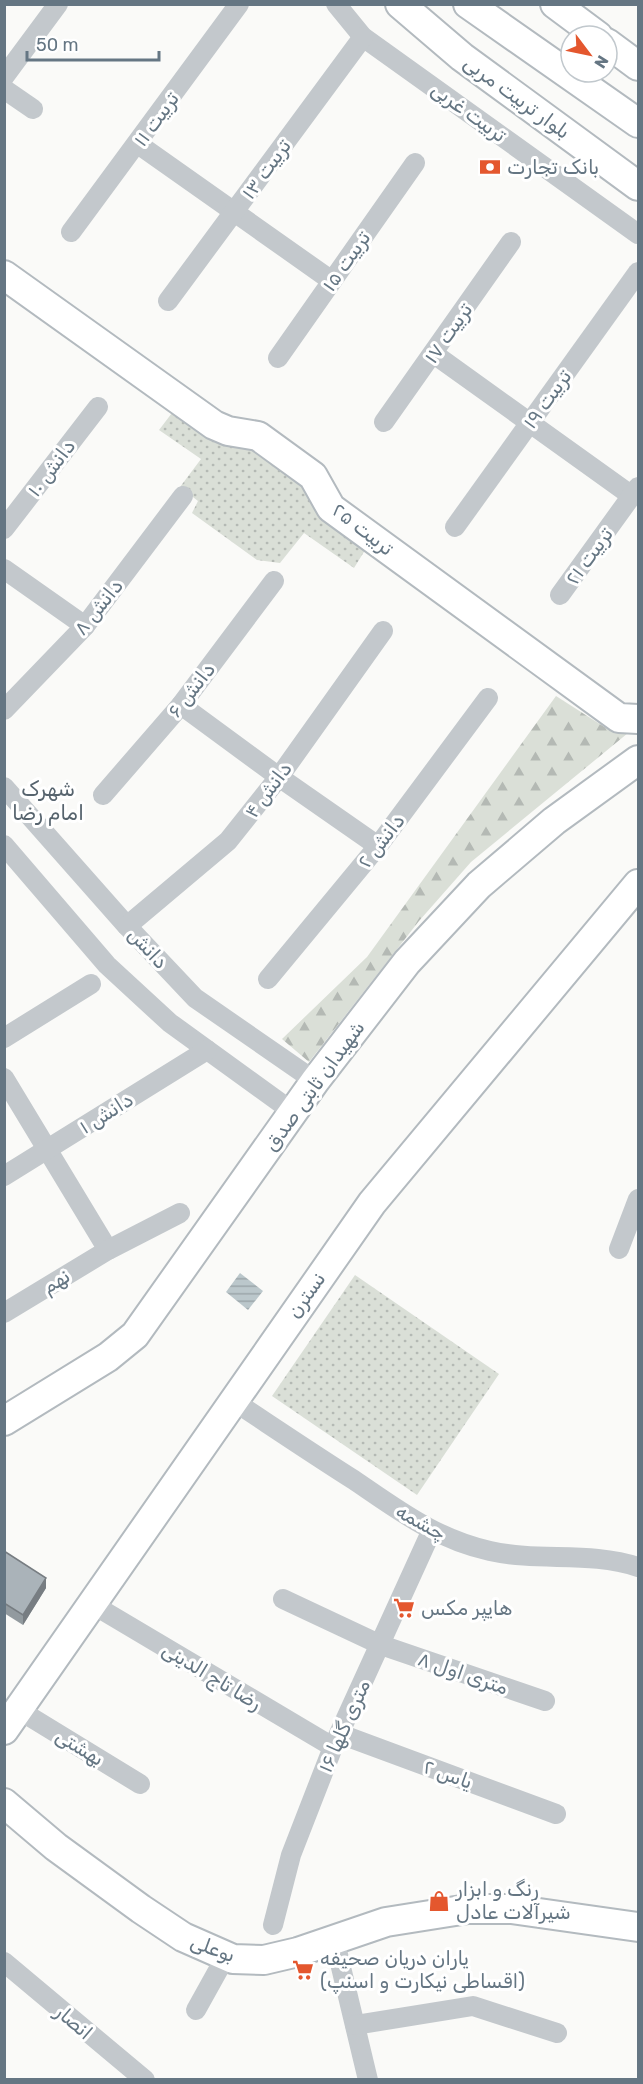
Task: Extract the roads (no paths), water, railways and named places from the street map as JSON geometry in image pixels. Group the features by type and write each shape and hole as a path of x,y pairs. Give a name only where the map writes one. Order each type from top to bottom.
{"street":[{"path":"4,77 58,4"},
{"name":"تربیت ۱۱","path":"71,232 239,4"},
{"name":"تربیت غربی","path":"336,4 363,37 639,234"},
{"name":"بلوار تربیت مربی","path":"399,4 462,57 639,186"},
{"path":"468,4 639,123"},
{"path":"555,4 582,24"},
{"name":"تربیت ۱۳","path":"168,301 363,37"},
{"path":"619,52 639,66"},
{"path":"4,89 33,109"},
{"path":"138,144 332,281"},
{"name":"تربیت ۱۵","path":"278,358 415,164"},
{"name":"تربیت ۱۷","path":"384,422 434,354 510,242"},
{"name":"تربیت ۱۹","path":"455,527 639,272"},
{"name":"تربیت ۲۵","path":"4,275 214,425 228,431 258,436 313,476 331,508 619,718 639,719"},
{"path":"434,354 530,423 635,492"},
{"name":"دانش ۱۰","path":"4,529 98,407"},
{"name":"تربیت ۲۱","path":"560,595 635,492"},
{"name":"دانش ۸","path":"4,710 86,626 183,496"},
{"path":"4,569 86,626"},
{"name":"دانش ۶","path":"103,795 181,705 274,581"},
{"name":"دانش ۴","path":"127,926 228,841 279,777 383,631"},
{"name":"دانش ۲","path":"268,979 378,846 488,698"},
{"path":"181,705 378,846"},
{"name":"شهیدان ثابتی صدق","path":"4,1421 108,1358 135,1335 315,1081 407,962 479,885 554,821 639,760"},
{"name":"دانش","path":"4,787 127,926 195,998 315,1081"},
{"name":"دانش","path":"4,845 107,964 170,1023 293,1112"},
{"name":"نسترن","path":"12,1720 232,1400 372,1203 639,884"},
{"path":"4,1038 91,984"},
{"name":"دانش ۱","path":"4,1176 207,1050"},
{"path":"4,1078 108,1250"},
{"path":"619,1249 639,1199"},
{"name":"نهم","path":"4,1312 108,1250 180,1213"},
{"name":"چشمه","path":"232,1400 431,1532 490,1551 546,1558 586,1556 618,1560 639,1567"},
{"name":"۱۶ متری گلها","path":"273,1925 291,1855 336,1740 431,1532"},
{"name":"۸ متری اول","path":"283,1599 381,1645 545,1701"},
{"name":"رضا تاج الدینی","path":"92,1604 336,1740"},
{"name":"بهشتی","path":"12,1720 141,1784"},
{"name":"یاس ۲","path":"336,1740 556,1814"},
{"name":"بوعلی","path":"4,1803 56,1847 141,1909 183,1937 226,1956 264,1960 386,1922 491,1907 639,1927"},
{"path":"334,1938 368,2079"},
{"path":"196,2010 226,1956"},
{"name":"انصار","path":"4,1962 145,2079"},
{"path":"355,2025 473,2006 557,2033"}],"place":[{"name":"بانک تجارت","path":"490,167"},
{"name":"هایپر مکس","path":"404,1608"},
{"name":"رنگ و ابزار شیرآلات عادل","path":"439,1901"},
{"name":"یاران دریان صحیفه (اقساطی نیکارت و اسنپ)","path":"303,1970"}],"district":[{"name":"شهرک امام رضا","path":"48,800"}]}
